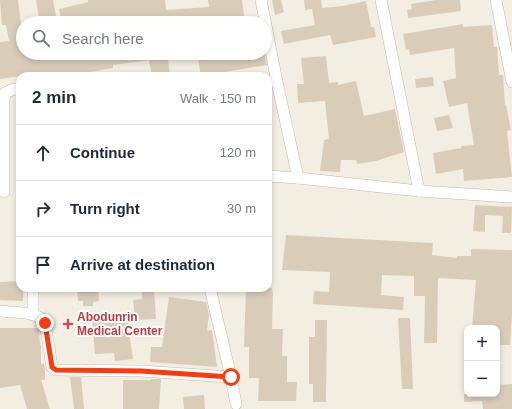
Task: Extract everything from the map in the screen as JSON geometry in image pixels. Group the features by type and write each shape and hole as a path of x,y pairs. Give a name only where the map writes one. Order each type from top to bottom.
{"street":[{"path":"261,0 263,16"},
{"path":"381,0 419,191"},
{"path":"496,0 512,82"},
{"path":"269,60 271,72"},
{"path":"272,83 298,178"},
{"path":"4,192 5,92 16,89"},
{"path":"272,176 419,191 512,197"},
{"path":"33,292 33,315"},
{"path":"211,292 236,404"},
{"path":"0,311 33,315 43,319 45,323 52,367 56,370 141,371 231,377"}],"building":[{"path":"0,0 18,0 20,16 16,16 16,60 149,60 113,65 113,68 90,72 16,72 16,77 0,79 0,42 9,41 6,25 2,25"},
{"path":"36,0 53,0 56,16 39,16"},
{"path":"88,0 165,0 166,10 209,7 208,0 242,0 244,16 60,16 59,9 88,2"},
{"path":"272,0 281,0 284,12 275,15"},
{"path":"304,0 321,0 322,8 343,6 366,1 371,27 374,27 376,37 333,45 330,35 284,44 281,31 315,25 312,9 305,10"},
{"path":"436,0 460,0 461,11 408,18 407,10 412,9 411,4"},
{"path":"463,24 463,27 492,25 494,47 497,47 499,75 503,75 505,105 511,130 507,131 512,177 464,181 463,169 436,174 433,153 461,148 461,146 474,145 467,103 449,107 443,81 456,78 454,48 410,55 409,49 406,50 403,34"},
{"path":"326,56 329,83 338,82 338,85 356,81 364,116 395,109 404,152 376,161 357,164 356,160 341,160 340,172 320,171 324,140 329,139 325,101 298,103 297,84 304,84 301,58"},
{"path":"149,60 168,60 170,72 151,72"},
{"path":"198,60 266,60 267,65 225,72 200,72"},
{"path":"433,77 434,86 416,88 415,79"},
{"path":"449,115 453,128 437,131 434,118"},
{"path":"475,205 512,207 511,233 502,233 503,216 485,215 485,232 473,231"},
{"path":"286,235 433,243 432,255 457,258 457,256 471,256 471,249 512,250 512,314 510,345 500,345 500,325 472,325 476,280 438,278 437,343 424,343 425,296 414,296 414,276 382,275 381,295 404,297 403,310 313,304 314,291 329,292 330,272 282,270"},
{"path":"16,281 16,292 23,292 23,301 0,300 0,282"},
{"path":"272,288 273,295 272,329 283,329 282,356 287,356 287,382 297,382 296,401 258,401 259,378 249,378 249,347 244,347 246,292 272,292"},
{"path":"77,292 98,292 99,301 93,302 93,306 83,306 83,301 78,301"},
{"path":"142,292 154,292 156,319 135,320 133,300 142,299"},
{"path":"169,297 206,302 209,315 207,331 212,330 217,367 150,362 151,347 162,347"},
{"path":"398,318 410,318 413,389 402,389"},
{"path":"92,319 108,319 108,322 127,319 133,359 115,361 114,353 95,354"},
{"path":"315,320 327,320 326,402 313,402 313,384 309,384 309,337 315,337"},
{"path":"0,328 39,328 41,364 44,364 45,368 45,380 41,380 50,409 27,409 20,385 0,388"},
{"path":"70,377 81,377 84,409 74,409"},
{"path":"161,379 159,409 123,409 123,380"},
{"path":"512,384 512,409 483,409 482,401 464,402 464,397 500,397 500,385"},
{"path":"204,395 205,409 184,409 183,397"}],"place":[{"name":"Abodunrin Medical Center","path":"68,324"}],"route":[{"path":"45,323 52,367 56,370 141,371 231,377"}]}
